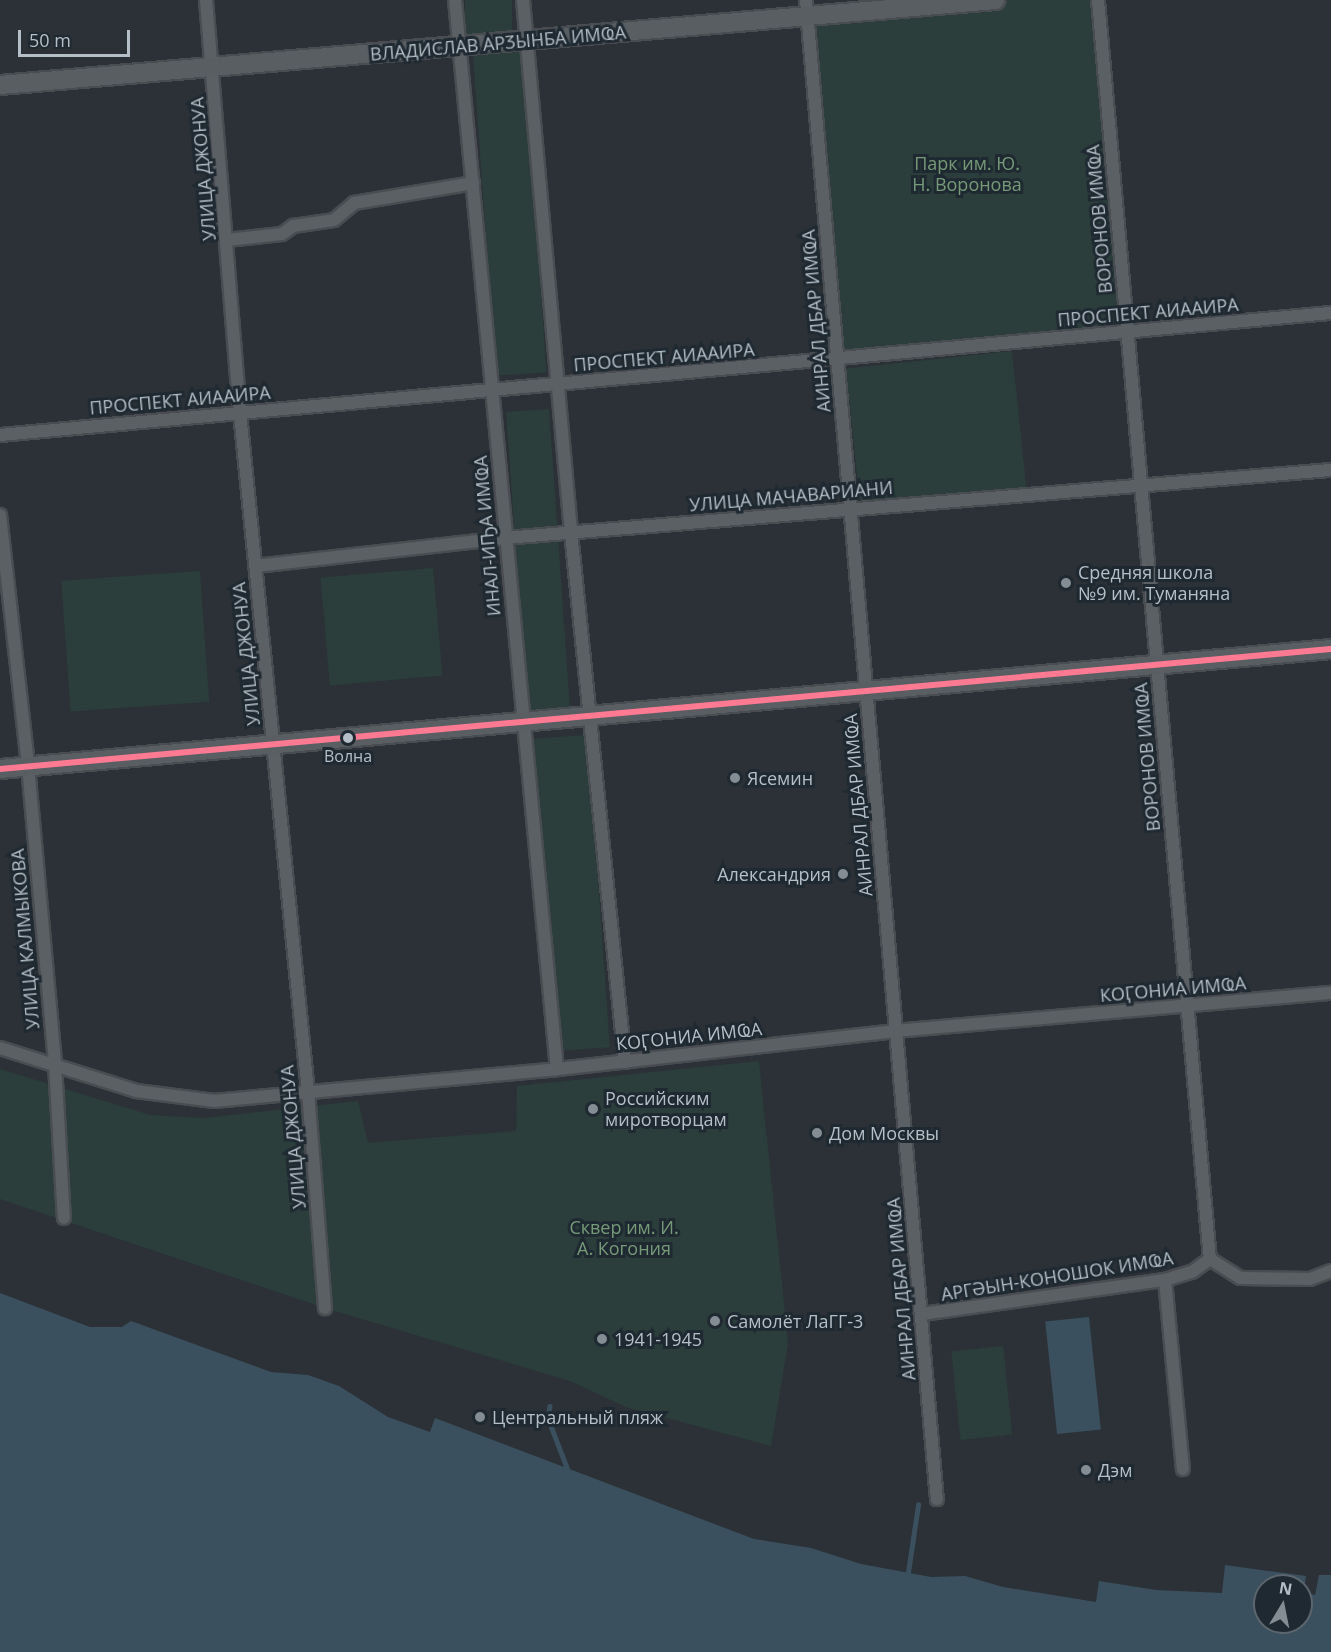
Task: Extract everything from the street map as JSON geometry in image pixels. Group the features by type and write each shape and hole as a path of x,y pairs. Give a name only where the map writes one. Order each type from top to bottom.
{"main road":[{"name":"ВЛАДИСЛАВ АРӠЫНБА ИМҨА","path":"0,85 527,40 807,8 995,0"},
{"path":"0,769 1331,650"}],"street":[{"name":"УЛИЦА ДЖОНУА","path":"206,0 240,413 309,1092 325,1308"},
{"name":"ИНАЛ-ИҦА ИМҨА","path":"455,0 557,1069"},
{"path":"523,0 571,532 625,1062"},
{"name":"ВОРОНОВ ИМҨА","path":"1098,0 1210,1259"},
{"name":"АИНРАЛ ДБАР ИМҨА","path":"807,8 937,1499"},
{"path":"227,240 282,234 293,226 334,220 354,203 472,183"},
{"name":"ПРОСПЕКТ АИААИРА","path":"0,435 1331,313"},
{"name":"УЛИЦА МАЧАВАРИАНИ","path":"255,566 571,532 1331,470"},
{"name":"УЛИЦА КАЛМЫКОВА","path":"0,515 28,766 55,1064 64,1218"},
{"name":"КОӶОНИА ИМҨА","path":"0,1048 136,1091 173,1099 214,1101 557,1069 895,1031 1331,993"},
{"path":"1210,1259 1241,1278 1310,1279 1331,1271"},
{"name":"АРГӘЫН-КОНОШОК ИМҨА","path":"922,1314 1165,1280 1192,1272 1210,1259"},
{"path":"1165,1280 1183,1469"}],"green space":[{"path":"465,0 512,0 512,39 465,39"},
{"name":"Парк им. Ю. Н. Воронова","path":"996,0 1098,0 1127,332 837,358 808,16"},
{"path":"524,51 546,372 496,376 473,55"},
{"path":"1012,351 1027,492 861,510 846,368"},
{"path":"549,409 570,715 528,718 506,412"},
{"path":"433,568 442,676 330,685 320,578"},
{"path":"200,571 209,702 70,711 61,581"},
{"path":"588,735 610,1047 555,1051 533,739"},
{"name":"Сквер им. И. А. Когония","path":"759,1061 788,1343 771,1446 626,1407 570,1381 325,1308 0,1199 0,1069 150,1115 204,1118 358,1101 368,1143 516,1131 517,1086"},
{"path":"1003,1346 1012,1435 961,1440 951,1351"}],"water":[{"path":"0,1293 90,1327 122,1327 131,1321 271,1372 308,1375 339,1386 388,1417 430,1432 435,1418 754,1539 811,1548 861,1564 931,1577 965,1576 1003,1587 1096,1602 1099,1581 1156,1590 1222,1593 1225,1565 1291,1574 1253,1574 1253,1634 1313,1634 1313,1594 1315,1595 1319,1575 1331,1575 1331,1652 0,1652"},
{"path":"1089,1317 1101,1429 1057,1434 1045,1322"}],"waterway":[{"path":"550,1406 548,1418 568,1470"},
{"path":"908,1572 918,1505"}],"transit line":[{"path":"0,769 1331,649"}],"place":[{"name":"Средняя школа №9 им. Туманяна","path":"1066,583"},
{"name":"Волна","path":"348,738"},
{"name":"Ясемин","path":"735,778"},
{"name":"Александрия","path":"843,874"},
{"name":"Российским миротворцам","path":"593,1109"},
{"name":"Дом Москвы","path":"817,1133"},
{"name":"Самолёт ЛаГГ-3","path":"715,1321"},
{"name":"1941-1945","path":"602,1339"},
{"name":"Центральный пляж","path":"480,1417"},
{"name":"Дэм","path":"1086,1470"}]}
